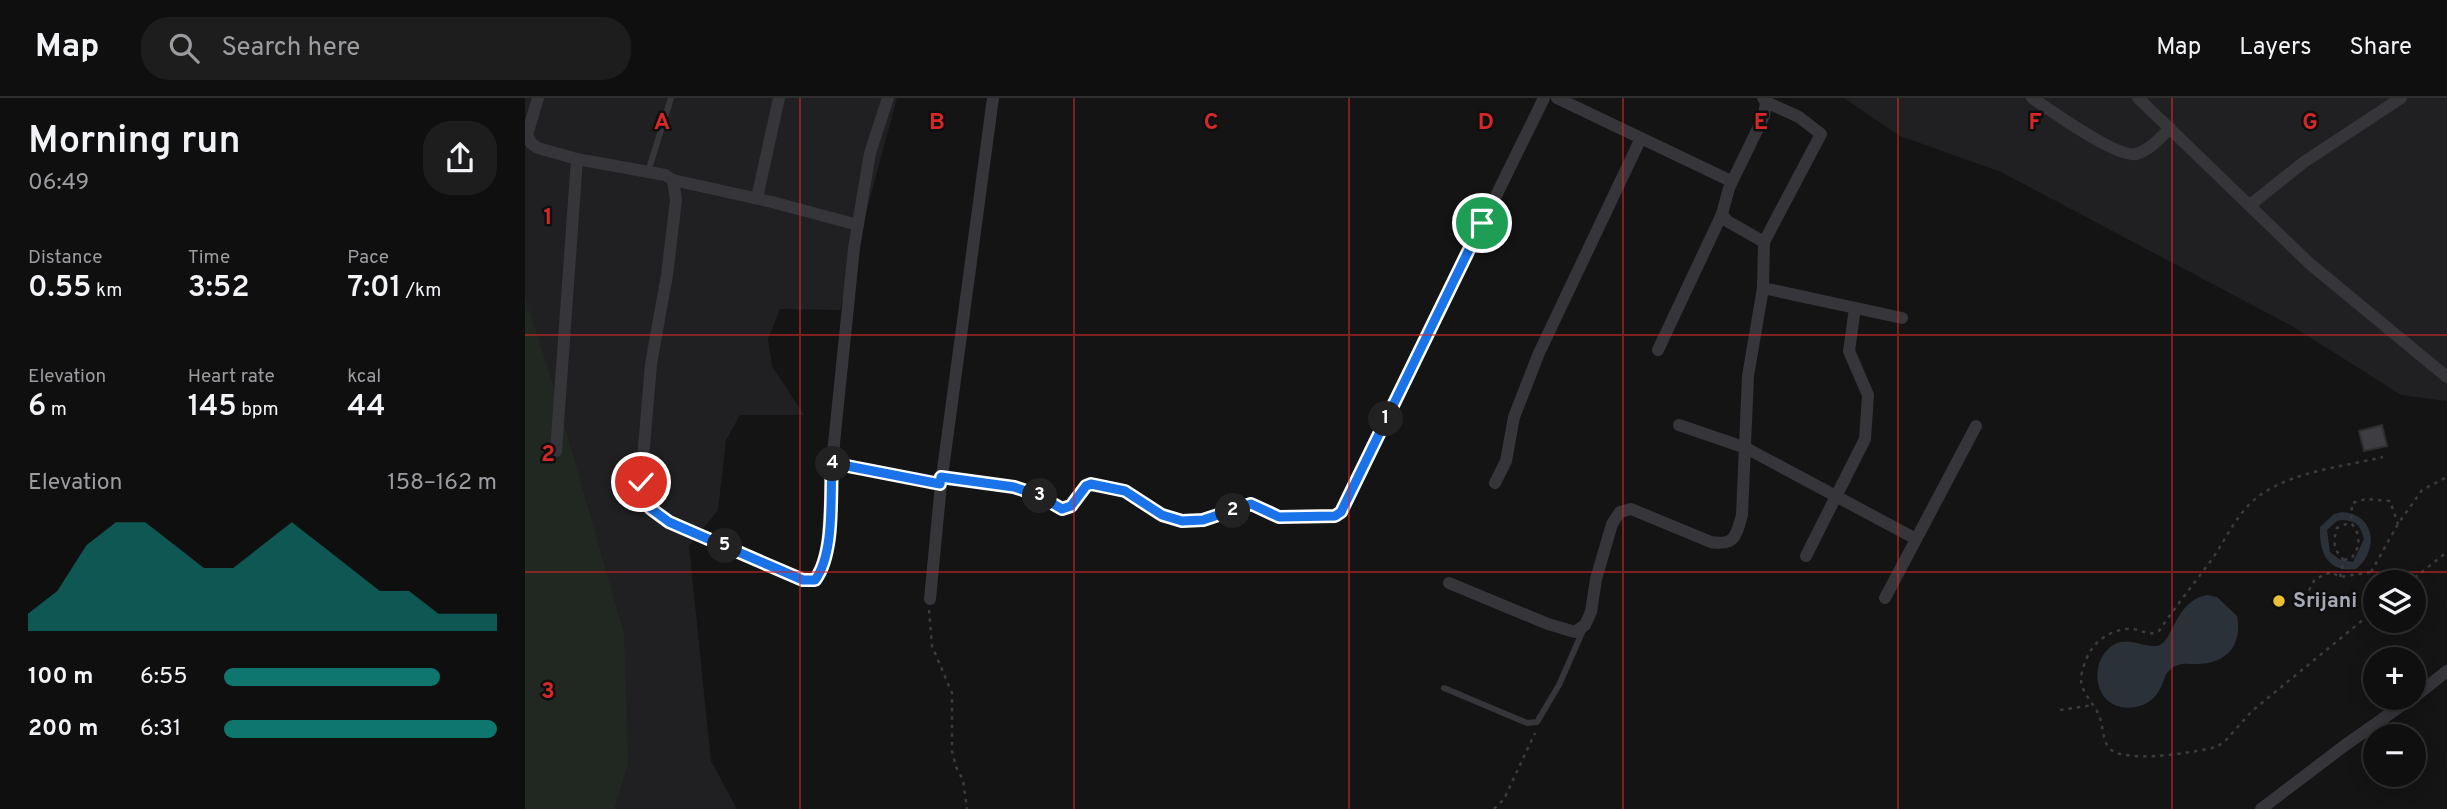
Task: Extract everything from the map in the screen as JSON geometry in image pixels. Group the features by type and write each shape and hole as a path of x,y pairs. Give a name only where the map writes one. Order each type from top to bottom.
{"street":[{"path":"538,98 527,135 531,143 538,148 577,159 665,174 673,180 757,198 858,225"},
{"path":"757,198 779,98"},
{"path":"673,180 676,200 667,275 651,364 642,445 641,482 650,508 669,522 803,580 815,580 821,571 827,549 832,463 858,225 870,153 888,98"},
{"path":"930,598 941,480 993,98"},
{"path":"1341,512 1543,98"},
{"path":"1557,98 1731,181"},
{"path":"2032,98 2127,155 2151,146 2170,128"},
{"path":"2138,98 2309,263 2447,377"},
{"path":"2250,205 2304,162 2402,98"},
{"path":"1448,583 1576,632 1585,625 1591,612 1596,579 1612,524 1620,512 1631,509 1711,542 1724,544 1732,540 1742,515 1748,376 1763,288 1764,242 1821,134 1798,117 1764,100 1764,116 1731,181 1722,214 1658,350"},
{"path":"1495,482 1506,461 1514,417 1539,353 1641,138"},
{"path":"556,451 577,159"},
{"path":"1722,214 1727,221 1764,242"},
{"path":"1763,288 1902,318"},
{"path":"1806,556 1865,439 1868,395 1849,351 1855,307"},
{"path":"1679,425 1746,449 1916,539"},
{"path":"1885,598 1976,426"},
{"path":"832,463 941,480"},
{"path":"2426,688 2447,671"},
{"path":"2261,809 2396,710"}],"lane":[{"path":"648,172 671,98"},
{"path":"1444,688 1527,723 1537,722 1559,685 1585,625"}],"path":[{"path":"2363,620 2252,711 2217,747 2145,756 2119,754 2111,750 2107,745 2099,715 2081,679 2087,657 2095,644 2109,634 2131,629 2156,634 2159,631 2212,559 2236,519 2261,495 2271,488 2309,475 2383,457"},
{"path":"2372,570 2398,524 2422,490 2447,478"},
{"path":"941,480 1014,487 1038,495 1062,509 1071,506 1089,484 1121,490 1162,515 1182,521 1203,520 1251,504 1279,517 1330,517 1341,512"},
{"path":"2344,560 2352,558 2358,545 2357,532 2351,522 2352,503 2366,499 2390,501 2398,524"},
{"path":"2344,560 2336,552 2333,540 2337,528 2351,522"},
{"path":"2424,570 2447,552"},
{"path":"2340,577 2344,560"},
{"path":"2305,598 2315,579 2331,572 2340,577 2363,573"},
{"path":"930,598 928,620 932,646 952,693 952,751 963,780 967,809"},
{"path":"2060,710 2093,705"},
{"path":"1494,809 1504,799 1534,737 1537,722"}],"shaded area":[{"path":"525,98 897,98 840,310 780,309 768,339 772,366 804,415 740,415 726,440 718,510 689,546 711,761 737,809 525,809"},
{"path":"1844,98 2447,98 2447,401 2401,395 2292,326 2001,172 1900,136"},
{"path":"525,298 550,375 624,634 628,764 614,809 525,809"},
{"path":"2334,514 2353,514 2367,526 2371,544 2356,569 2338,568 2323,552 2320,527","holes":["2337,521 2357,525 2364,539 2353,562 2339,559 2330,552 2327,530"]},
{"path":"2207,595 2217,597 2237,616 2237,636 2230,651 2216,661 2177,665 2167,673 2158,693 2139,706 2127,708 2111,703 2099,688 2097,678 2101,658 2107,650 2120,642 2157,646 2167,638 2188,605"}],"building":[{"path":"2382,425 2387,446 2364,451 2359,431"}],"place":[{"name":"Srijani","path":"2279,601"}],"route":[{"path":"641,482 650,508 669,522 803,580 815,580 821,571 827,549 832,463 940,484 941,477 1014,487 1038,495 1062,509 1071,506 1082,490 1091,484 1125,491 1162,515 1182,521 1203,520 1251,504 1279,517 1335,516 1341,512 1482,223"}]}
